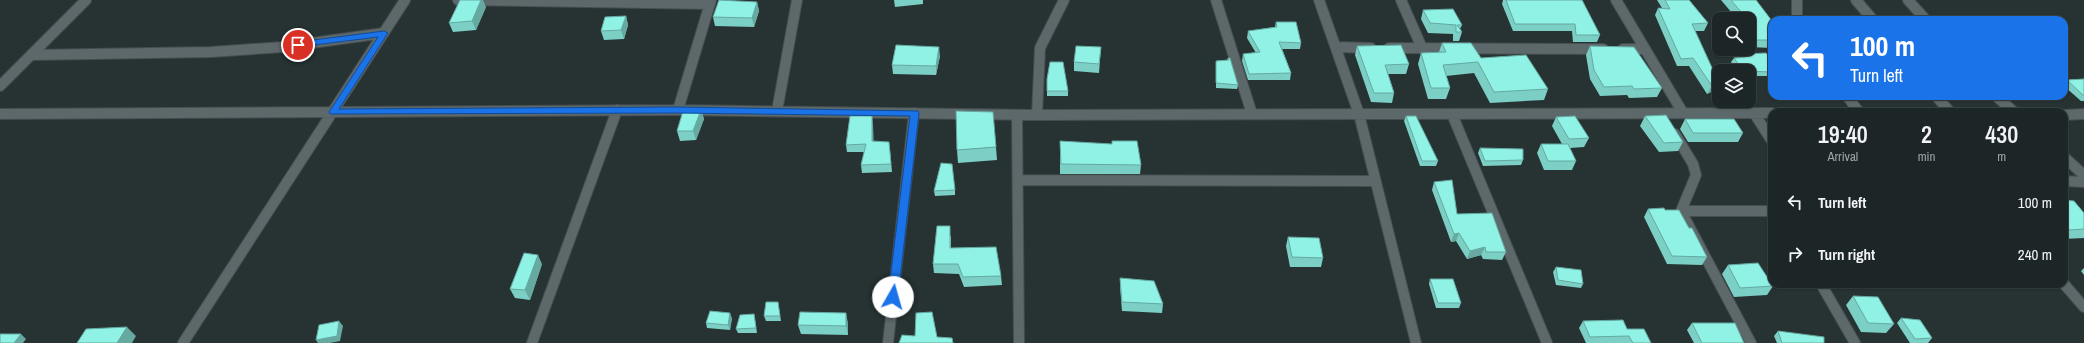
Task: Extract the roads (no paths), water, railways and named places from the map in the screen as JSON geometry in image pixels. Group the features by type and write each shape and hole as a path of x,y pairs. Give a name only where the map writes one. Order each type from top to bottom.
{"street":[{"path":"0,86 86,0"},
{"path":"183,343 405,0"},
{"path":"458,0 711,2 678,110"},
{"path":"777,112 797,0"},
{"path":"1037,115 1040,48 1064,0"},
{"path":"1216,0 1252,114"},
{"path":"1320,0 1359,114 1416,343"},
{"path":"1401,0 1422,48"},
{"path":"1616,0 1683,113"},
{"path":"1797,16 1797,0 1806,0"},
{"path":"1856,0 1869,16"},
{"path":"1908,0 1922,16"},
{"path":"31,56 211,52 283,47 384,33"},
{"path":"1336,48 1645,49"},
{"path":"1850,100 1857,108"},
{"path":"1940,100 1946,108"},
{"path":"2000,100 2010,108"},
{"path":"532,343 617,110"},
{"path":"0,114 617,110 1017,115 1768,113"},
{"path":"888,343 914,113"},
{"path":"1663,113 1693,164 1696,175 1681,211"},
{"path":"1754,113 1768,135"},
{"path":"1452,114 1547,343"},
{"path":"2068,115 2084,114"},
{"path":"1017,115 1019,343"},
{"path":"2068,161 2084,175"},
{"path":"1018,180 1375,181"},
{"path":"2068,181 2084,182"},
{"path":"1681,211 1768,211"},
{"path":"1681,211 1751,343"},
{"path":"1823,288 1855,343"},
{"path":"2067,288 2084,307"}]}
